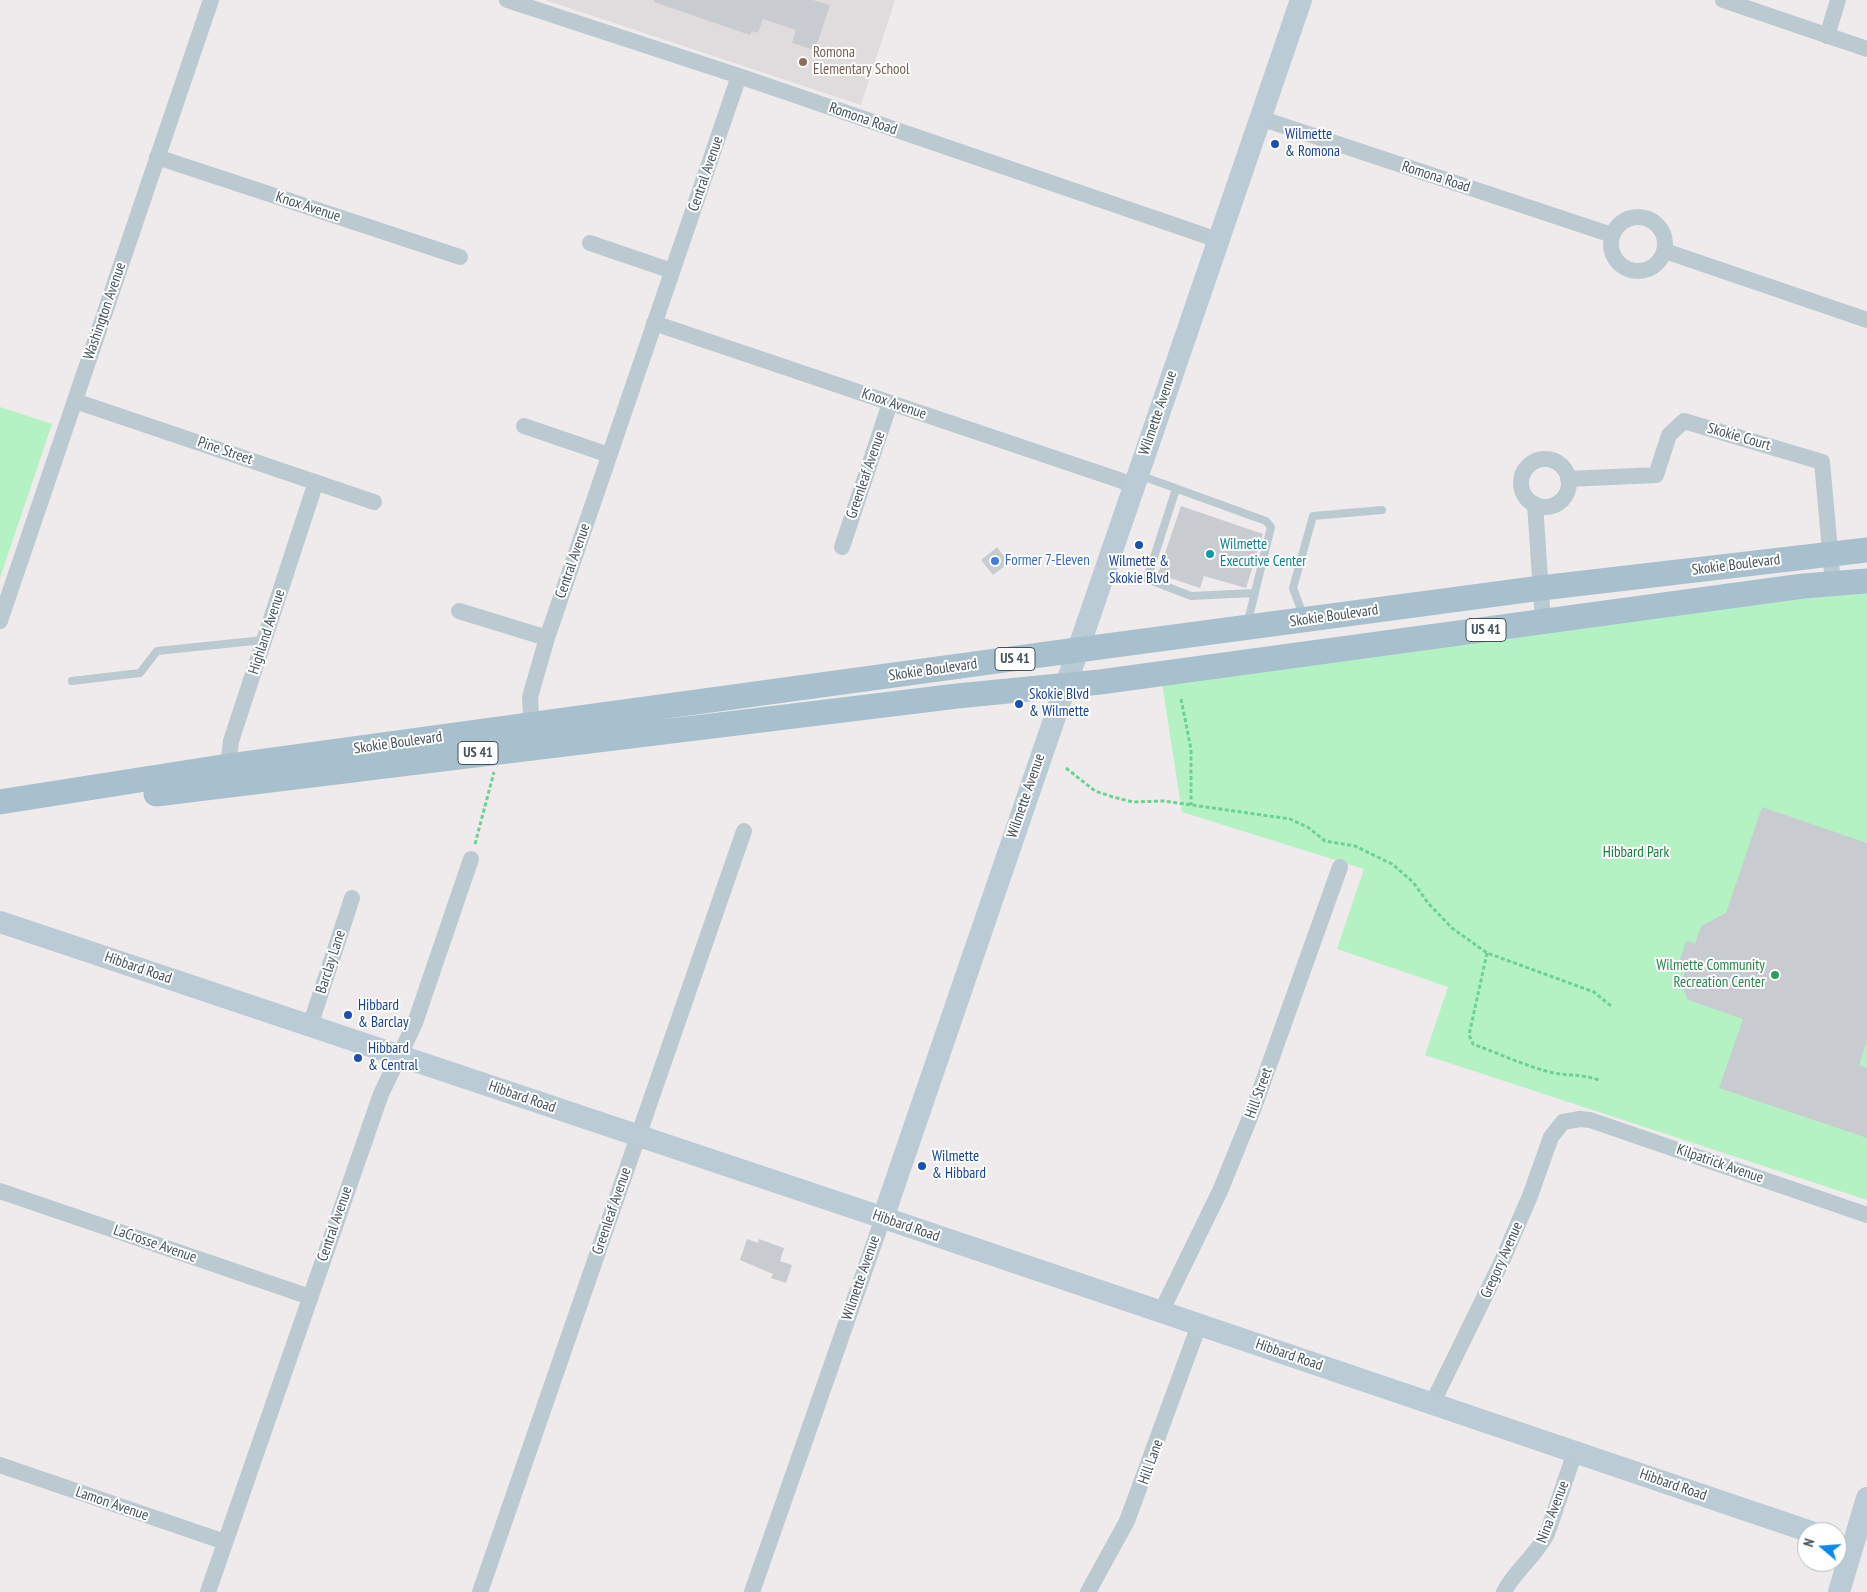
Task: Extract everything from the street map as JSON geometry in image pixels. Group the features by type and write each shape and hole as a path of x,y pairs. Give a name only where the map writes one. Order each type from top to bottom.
{"main road":[{"name":"Skokie Boulevard","path":"0,802 532,736 1077,650 1246,627 1540,588 1867,550"},
{"name":"Skokie Boulevard","path":"532,736 1065,685 1867,581"},
{"name":"Skokie Boulevard","path":"0,817 227,775"}],"street":[{"name":"Washington Avenue","path":"0,621 211,0"},
{"name":"Romona Road","path":"507,0 739,76 1218,240"},
{"name":"Wilmette Avenue","path":"752,1592 1301,0"},
{"path":"1723,0 1867,49"},
{"path":"1827,36 1838,0"},
{"name":"Central Avenue","path":"532,736 530,698 547,638 739,76"},
{"name":"Romona Road","path":"1260,118 1612,235"},
{"name":"Knox Avenue","path":"157,157 460,257"},
{"path":"1637,216 1646,217 1653,221 1664,234 1664,251 1655,265 1647,270 1630,270 1616,260 1612,252 1612,235 1622,222 1637,216"},
{"path":"590,243 672,271"},
{"path":"1664,251 1867,320"},
{"name":"Knox Avenue","path":"654,323 890,403 1135,480"},
{"name":"Pine Street","path":"75,401 374,502"},
{"name":"Greenleaf Avenue","path":"842,547 890,403"},
{"name":"Skokie Court","path":"1568,479 1656,475 1669,435 1684,421 1822,462 1833,584"},
{"path":"524,426 609,455"},
{"path":"1541,459 1548,459 1562,466 1568,479 1567,492 1559,502 1547,506 1535,504 1524,494 1521,487 1521,479 1528,466 1541,459"},
{"name":"Highland Avenue","path":"227,775 231,741 316,482"},
{"path":"1535,504 1543,622"},
{"path":"459,610 547,638"},
{"name":"Greenleaf Avenue","path":"480,1592 744,831"},
{"name":"Central Avenue","path":"208,1592 381,1094 415,1023 471,859"},
{"name":"Hill Street","path":"1161,1312 1220,1191 1253,1110 1340,867"},
{"name":"Barclay Lane","path":"310,1026 352,898"},
{"name":"Hibbard Road","path":"0,922 1797,1527"},
{"name":"Kilpatrick Avenue","path":"1571,1120 1590,1120 1867,1215"},
{"name":"Gregory Avenue","path":"1432,1404 1502,1261 1530,1196 1551,1137 1563,1122 1571,1120"},
{"name":"LaCrosse Avenue","path":"0,1191 310,1297"},
{"name":"Hill Lane","path":"1088,1592 1131,1513 1199,1325"},
{"name":"Nina Avenue","path":"1504,1592 1509,1583 1542,1545 1548,1534 1575,1452"},
{"name":"Lamon Avenue","path":"0,1465 225,1542"},
{"path":"1839,1592 1867,1498"}],"lane":[{"path":"1135,480 1176,488 1266,520 1271,527 1246,627"},
{"path":"1176,488 1147,579 1191,596 1254,593"},
{"path":"1304,620 1293,588 1313,516 1382,510"},
{"path":"72,681 140,673 158,652 264,640"}],"path":[{"path":"1181,699 1191,749 1191,806"},
{"path":"1066,768 1095,792 1113,797 1133,802 1164,801 1290,819 1309,828 1324,841 1355,846 1392,864 1413,882 1428,903 1452,928 1487,953 1594,992 1611,1006"},
{"path":"471,859 495,769"},
{"path":"1487,953 1469,1035 1473,1044 1546,1071 1567,1076 1582,1074 1599,1080"}],"shaded area":[{"name":"Romona Elementary School","path":"545,0 895,0 861,105"}],"green space":[{"path":"0,407 52,424 0,578"},
{"name":"Hibbard Park","path":"1867,589 1867,1200 1425,1055 1448,987 1337,949 1364,869 1182,812 1162,684"}],"building":[{"path":"654,0 813,0 830,5 815,50 792,43 796,30 763,19 758,33 752,31 750,35 654,2"},
{"name":"Wilmette Executive Center","path":"1181,506 1263,534 1246,588 1204,576 1200,588 1158,574"},
{"name":"Former 7-Eleven","path":"997,547 1009,563 993,575 981,560"},
{"name":"Wilmette Community Recreation Center","path":"1762,807 1867,843 1867,1041 1859,1065 1867,1068 1867,1138 1719,1088 1743,1019 1688,1000 1681,984 1687,966 1679,963 1686,941 1695,943 1701,926 1726,913"},
{"path":"747,1239 758,1243 759,1239 784,1248 780,1261 792,1265 786,1283 771,1278 773,1274 740,1260"}],"place":[{"name":"Romona Elementary School","path":"803,62"},
{"name":"Wilmette & Romona","path":"1275,144"},
{"name":"Wilmette & Skokie Blvd","path":"1139,545"},
{"name":"Wilmette Executive Center","path":"1210,554"},
{"name":"Former 7-Eleven","path":"995,561"},
{"name":"Skokie Blvd & Wilmette","path":"1019,704"},
{"name":"Wilmette Community Recreation Center","path":"1775,975"},
{"name":"Hibbard & Barclay","path":"348,1015"},
{"name":"Hibbard & Central","path":"358,1058"},
{"name":"Wilmette & Hibbard","path":"922,1166"}]}
